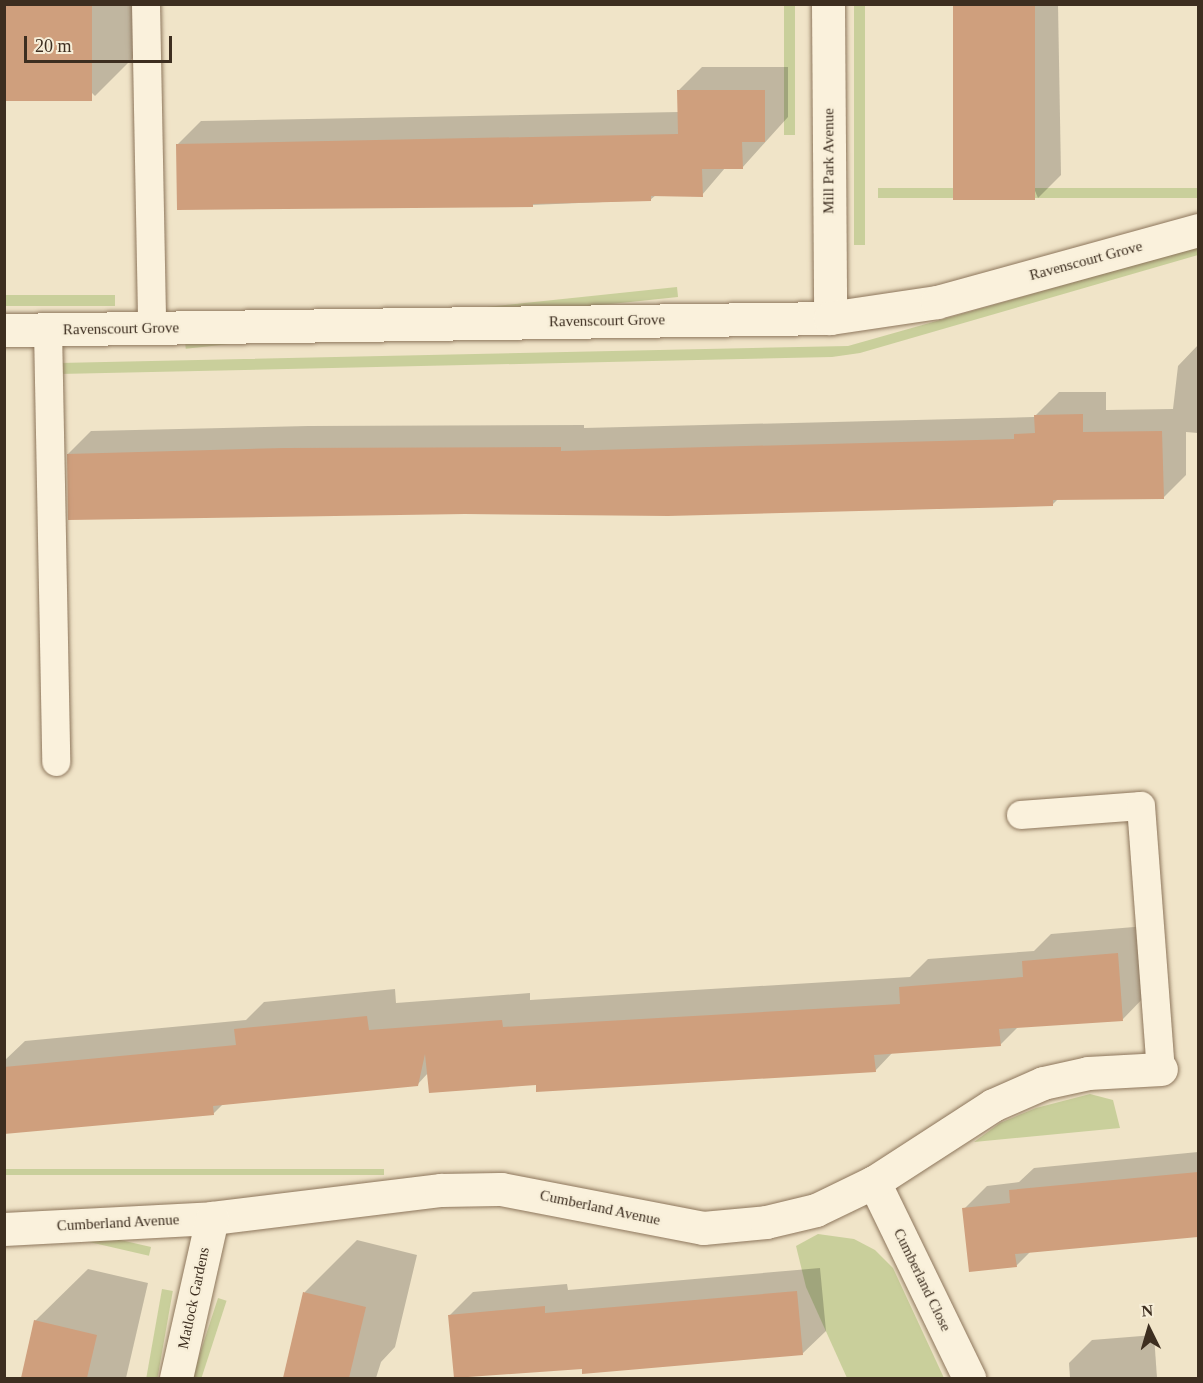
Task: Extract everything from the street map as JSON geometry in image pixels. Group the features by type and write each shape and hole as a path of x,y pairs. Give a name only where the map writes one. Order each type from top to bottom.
{"street":[{"name":"Mill Park Avenue","path":"828,4 830,318"},
{"name":"Ravenscourt Grove","path":"4,330 830,318 937,302 1198,230"},
{"name":"Cumberland Avenue","path":"4,1229 212,1218 441,1190 501,1189 703,1228 766,1222 816,1210 874,1182 993,1105 1043,1083 1088,1073 1161,1069"},
{"name":"Cumberland Close","path":"874,1182 969,1378"},
{"name":"Matlock Gardens","path":"176,1378 212,1218"}],"lane":[{"path":"146,4 153,328"},
{"path":"48,329 56,762"},
{"path":"1021,815 1141,806 1161,1069"}],"green space":[{"path":"784,5 795,5 795,135 784,135"},
{"path":"854,5 865,5 865,245 854,245"},
{"path":"878,188 1198,188 1198,198 878,198"},
{"path":"1198,247 1198,255 860,353 832,357 59,374 59,363 848,346"},
{"path":"677,287 678,297 186,349 185,339"},
{"path":"5,295 115,295 115,306 5,306"},
{"path":"1090,1094 1113,1100 1120,1128 974,1142 1000,1123 1036,1108"},
{"path":"4,1169 384,1169 384,1175 4,1175"},
{"path":"8,1214 151,1247 149,1256 6,1223"},
{"path":"818,1234 854,1239 875,1250 893,1268 944,1378 847,1378 806,1287 796,1246"},
{"path":"162,1289 173,1291 157,1378 146,1378"},
{"path":"218,1298 227,1301 201,1378 193,1376"}],"building":[{"path":"4,4 92,4 92,101 4,101"},
{"path":"953,4 1035,4 1035,200 953,200"},
{"path":"677,90 765,90 765,142 742,142 743,169 702,169 703,197 651,196 651,201 533,204 533,207 177,210 176,144 678,134"},
{"path":"1083,414 1083,432 1162,431 1164,499 1053,500 1053,506 668,516 465,514 68,520 67,454 284,448 561,447 561,451 1014,439 1014,434 1035,433 1034,415"},
{"path":"1118,953 1123,1021 999,1029 1001,1046 874,1055 876,1072 536,1092 536,1085 429,1093 425,1054 418,1086 213,1106 214,1115 4,1134 4,1067 236,1045 234,1029 367,1016 369,1030 502,1020 503,1027 900,1004 899,987 1023,977 1022,961"},
{"path":"1198,1172 1198,1237 1015,1254 1017,1267 969,1272 962,1208 1010,1203 1009,1190"},
{"path":"797,1291 803,1355 582,1374 582,1369 454,1378 448,1315 545,1306 545,1313"},
{"path":"303,1292 366,1307 349,1378 283,1378"},
{"path":"34,1320 97,1335 87,1378 21,1378"}]}
